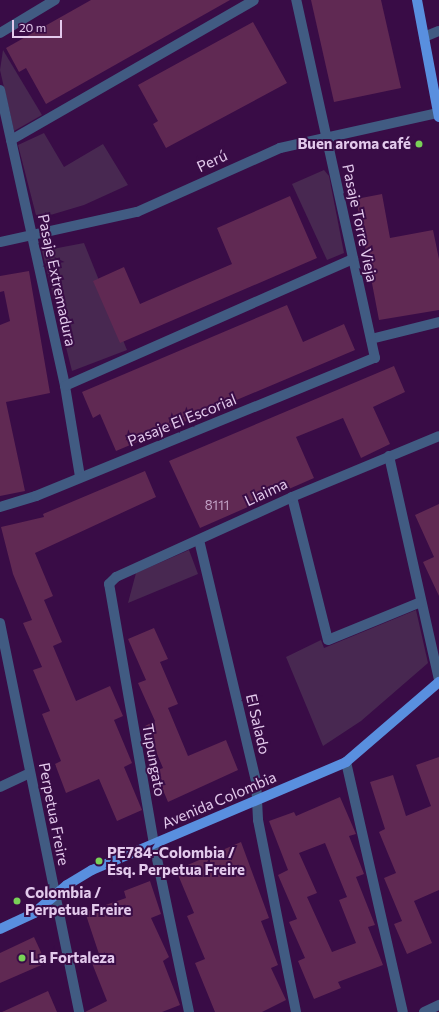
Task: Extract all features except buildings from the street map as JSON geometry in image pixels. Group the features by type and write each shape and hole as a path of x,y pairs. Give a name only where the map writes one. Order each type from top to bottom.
{"main road":[{"path":"417,0 439,115"},
{"name":"Avenida Colombia","path":"0,929 34,913 83,875 346,762 439,681"}],"street":[{"path":"1,31 55,0"},
{"path":"11,140 254,0"},
{"name":"Pasaje Torre Vieja","path":"296,0 375,358"},
{"path":"424,37 439,31"},
{"name":"Pasaje Extremadura","path":"0,90 64,386 80,477"},
{"name":"Perú","path":"0,242 137,212 252,158 326,138 439,115"},
{"path":"64,386 353,259"},
{"path":"371,339 439,322"},
{"name":"Pasaje El Escorial","path":"0,507 80,477 375,358"},
{"name":"Llaima","path":"109,584 116,577 292,496 439,436"},
{"path":"389,456 439,681"},
{"path":"292,496 328,640 421,602"},
{"name":"El Salado","path":"199,540 256,781 257,800 296,1012"},
{"name":"Tupungato","path":"109,584 154,844 189,1012"},
{"name":"Perpetua Freire","path":"0,622 3,650 79,1012"},
{"path":"346,762 403,1012"},
{"path":"0,787 30,773"},
{"path":"424,1012 439,1005"}],"shaded area":[{"path":"3,50 42,115 14,131 0,70"},
{"path":"44,133 64,167 103,144 128,185 84,205 37,219 18,145"},
{"path":"324,170 329,176 344,253 327,260 292,184"},
{"path":"84,243 127,350 72,371 42,251"},
{"path":"189,550 198,574 128,603 136,573"},
{"path":"416,610 428,663 361,721 323,746 286,657 321,640 324,648"}],"place":[{"name":"Buen aroma café","path":"419,144"},
{"name":"PE784-Colombia / Esq. Perpetua Freire","path":"99,861"},
{"name":"Colombia / Perpetua Freire","path":"17,901"},
{"name":"La Fortaleza","path":"22,958"}]}
